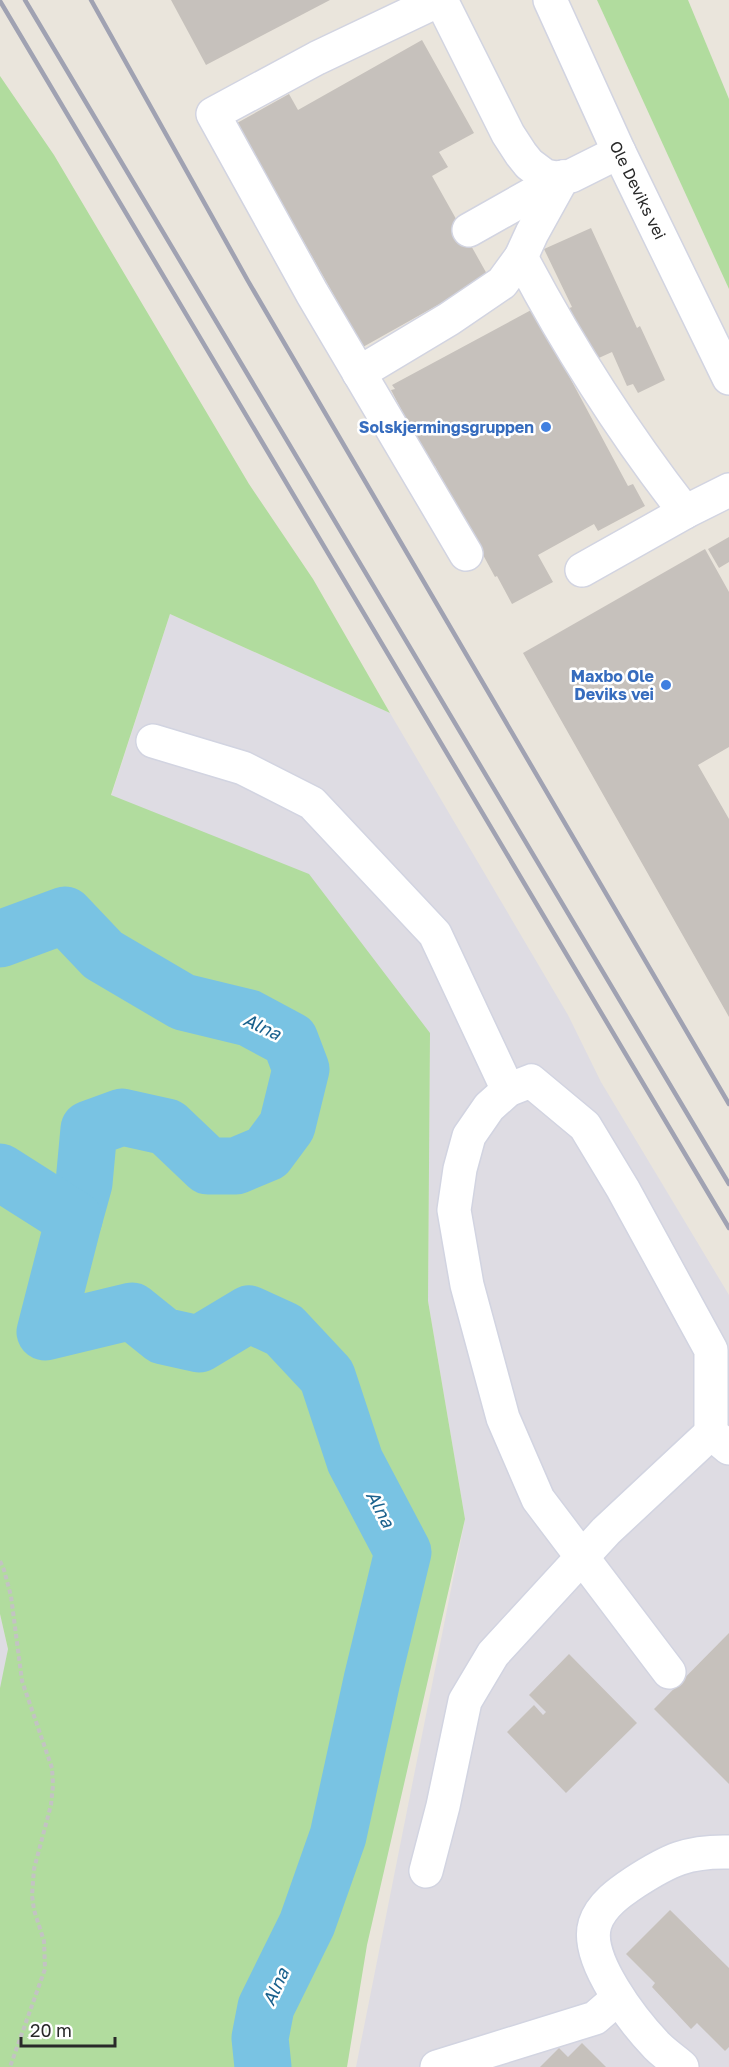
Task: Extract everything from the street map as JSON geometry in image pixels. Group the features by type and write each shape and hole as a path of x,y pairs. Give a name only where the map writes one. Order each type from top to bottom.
{"street":[{"path":"466,554 306,283 213,114 317,58 440,0 508,134 529,164 545,176 571,176 619,152"},
{"name":"Ole Deviks vei","path":"550,0 619,152 729,378"},
{"path":"469,230 563,177"},
{"path":"359,373 502,283 521,257 531,233 563,177"},
{"path":"521,257 556,323 610,407 685,512"},
{"path":"582,570 729,490"},
{"path":"153,741 243,768 312,804 435,934 508,1090"},
{"path":"426,1871 443,1806 465,1701 493,1654 583,1558 606,1531 720,1440 711,1350 623,1189 585,1126 531,1081 508,1090 489,1107 469,1136 460,1169 454,1210 466,1285 503,1418 538,1499 583,1558 669,1672"},
{"path":"682,2067 657,2046 618,1998 597,1957 593,1933 595,1923 615,1895 665,1863 710,1851 729,1852"},
{"path":"436,2067 594,2018 618,1998"}],"path":[{"path":"0,1561 11,1596 22,1682 52,1768 53,1785 51,1805 34,1869 32,1895 34,1910 44,1941 45,1969 10,2067"}],"shaded area":[{"path":"170,614 390,713 568,1015 601,1082 729,1295 729,2067 356,2067 465,1519 428,1301 430,1033 111,796"},
{"path":"0,1614 8,1649 0,1699"}],"green space":[{"path":"597,0 688,0 729,99 729,289"},
{"path":"0,76 54,155 249,484 313,579 390,713 170,614 111,795 309,874 430,1033 428,1301 465,1519 367,1945 347,2067 0,2067 0,1688 8,1649 0,1614"}],"building":[{"path":"171,0 330,0 206,65"},
{"path":"422,40 474,133 439,152 448,167 432,176 492,283 456,303 452,297 363,347 237,123 289,94 298,110"},
{"path":"591,228 637,328 640,326 665,380 638,393 633,384 627,386 612,352 590,362 562,311 572,307 544,249"},
{"path":"533,309 628,486 633,484 645,506 598,531 594,524 538,555 553,582 512,604 435,466 432,468 391,390 395,389 392,385"},
{"path":"729,537 729,562 719,568 708,549"},
{"path":"705,549 729,592 729,747 698,765 729,819 729,1017 523,653"},
{"path":"729,1633 729,1784 654,1709"},
{"path":"569,1654 637,1723 566,1793 507,1732 534,1705 543,1715 546,1712 529,1695"},
{"path":"670,1910 729,1968 729,2047 725,2051 697,2023 691,2029 652,1987 655,1983 626,1954"},
{"path":"582,2043 606,2067 540,2067 559,2048 568,2057"}],"waterway":[{"name":"Alna","path":"0,939 65,915 103,955 183,1002 249,1018 290,1040 301,1069 287,1126 267,1153 236,1166 208,1166 167,1127 122,1117 89,1129 84,1183 74,1219"},
{"name":"Alna","path":"0,1172 74,1219 45,1332 132,1311 163,1336 199,1344 249,1314 284,1330 327,1376 355,1461 403,1552 338,1836 307,1924 266,2007 260,2038 263,2067"}],"railway":[{"path":"25,0 729,1184"},
{"path":"91,0 248,281 729,1104"},
{"path":"0,1 729,1228"}],"place":[{"name":"Solskjermingsgruppen","path":"546,427"},
{"name":"Maxbo Ole Deviks vei","path":"666,685"}]}
